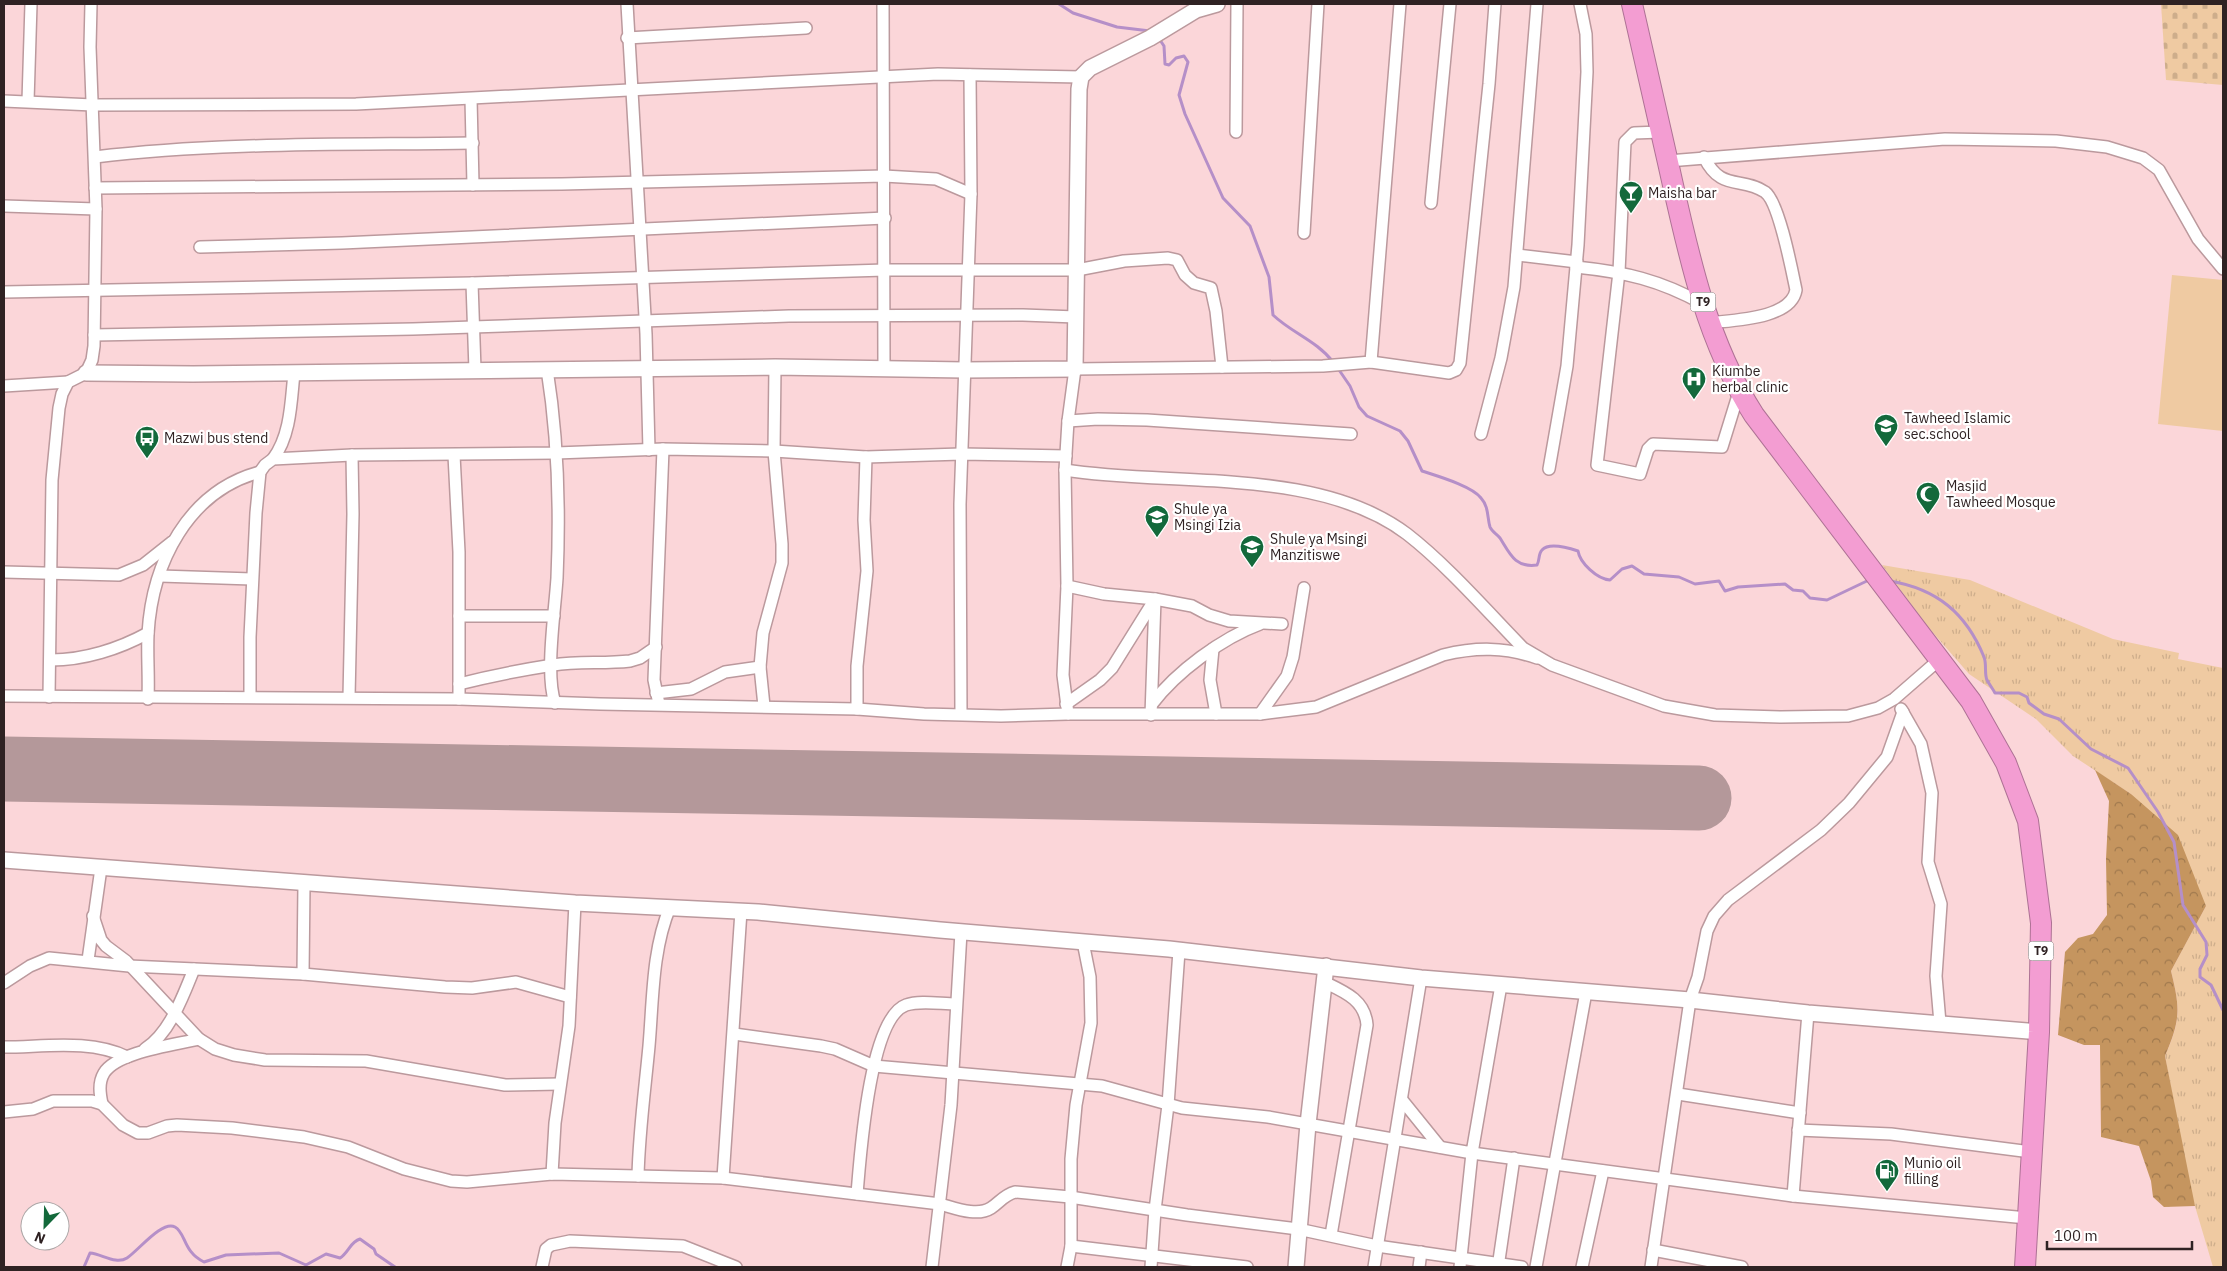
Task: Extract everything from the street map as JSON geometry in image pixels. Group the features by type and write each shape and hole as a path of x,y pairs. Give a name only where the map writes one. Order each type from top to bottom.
{"highway":[{"name":"T9","path":"1632,4 1660,132 1703,304 1720,354 1739,392 1940,659 1987,728 2006,763 2028,821 2041,923 2039,1032 2025,1267"}],"street":[{"path":"28,102 31,4"},
{"path":"86,373 92,360 96,290 91,4"},
{"path":"627,4 627,38 637,181 649,450"},
{"path":"883,4 884,368"},
{"path":"1067,709 1063,675 1067,586 1065,470 1068,421 1075,369 1079,98 1081,77 1090,68 1165,30 1196,10 1217,4"},
{"path":"1236,132 1237,4"},
{"path":"1304,233 1318,4"},
{"path":"1371,362 1400,4"},
{"path":"1430,202 1450,4"},
{"path":"4,386 68,382 86,373 294,373 775,367 965,370 1323,366 1371,362 1449,373 1456,370 1460,363 1489,84 1495,4"},
{"path":"1481,434 1501,358 1514,287 1537,4"},
{"path":"1549,469 1567,366 1576,265 1588,72 1586,34 1580,4"},
{"path":"627,38 806,28"},
{"path":"4,102 93,106 356,104 884,78 970,75 1081,77"},
{"path":"961,714 959,540 971,194 970,75"},
{"path":"471,99 473,185"},
{"path":"1660,132 1634,133 1625,142 1619,272 1597,466 1640,474 1648,449 1653,444 1722,447 1727,438 1739,392"},
{"path":"1668,161 1945,139 2056,141 2107,147 2143,158 2159,170 2198,239 2223,269"},
{"path":"95,157 150,151 309,145 473,143"},
{"path":"1704,157 1716,175 1758,189 1772,200 1778,215 1796,290 1794,300 1785,308 1768,314 1709,323"},
{"path":"95,188 473,185 884,176 936,178 971,194"},
{"path":"4,206 96,209"},
{"path":"200,247 342,243 885,218"},
{"path":"1517,255 1619,272 1668,286 1703,304"},
{"path":"4,292 472,284 885,270 1077,270 1124,261 1168,258 1177,260 1189,279 1194,283 1211,288 1222,367"},
{"path":"472,284 475,370"},
{"path":"94,334 474,327 644,320 967,315 1076,317"},
{"path":"764,706 760,667 763,633 782,563 774,451 775,367"},
{"path":"547,369 553,402 556,453 558,546 550,689 555,703"},
{"path":"250,697 252,579 260,472 265,464 273,459 279,451 287,426 294,373"},
{"path":"49,697 52,480 62,394 68,382"},
{"path":"1068,421 1098,419 1147,420 1350,434"},
{"path":"658,699 656,646 663,449"},
{"path":"273,459 352,455 454,455 663,449 774,451 866,457 961,454 1066,456"},
{"path":"349,697 353,514 352,455"},
{"path":"454,455 459,616 459,699"},
{"path":"857,709 857,666 867,571 864,520 866,457"},
{"path":"1065,470 1250,484 1329,497 1361,509 1411,538 1523,648 1537,658"},
{"path":"4,572 119,575 143,565 172,542 195,511 216,491 233,482 260,472"},
{"path":"148,699 148,633 160,576 172,542"},
{"path":"160,576 252,579"},
{"path":"1067,586 1104,594 1154,599 1192,606 1216,618 1282,624"},
{"path":"1260,714 1288,676 1293,657 1304,588"},
{"path":"1067,709 1112,668 1154,599"},
{"path":"1151,710 1154,599"},
{"path":"459,616 554,616"},
{"path":"1151,710 1171,683 1213,649 1262,623"},
{"path":"51,660 77,658 119,648 148,633"},
{"path":"459,684 505,672 531,670 551,665 630,662 640,658 656,646"},
{"path":"1213,649 1210,680 1216,714"},
{"path":"4,696 148,699 349,697 555,703 658,699 764,706 1001,716 1067,709 1260,714 1316,706 1443,655 1465,650 1508,649 1537,658 1607,687 1683,711 1715,715 1848,716 1878,708 1894,699 1940,659"},
{"path":"658,699 699,686 717,674 760,667"},
{"path":"1894,699 1921,744 1932,793 1928,862 1941,904 1936,976 1940,1023"},
{"path":"1651,1267 1666,1179 1690,1000 1698,977 1707,931 1714,916 1728,900 1821,830 1849,803 1887,756 1903,712"},
{"path":"4,860 575,903 741,911 1179,950 1421,978 2039,1032"},
{"path":"88,960 101,868"},
{"path":"303,974 304,884"},
{"path":"552,1174 560,1084 569,1026 575,903"},
{"path":"638,1176 641,1113 653,995 660,940 670,907"},
{"path":"723,1178 741,911"},
{"path":"93,916 101,940 174,1011 198,1039 215,1049 234,1055 265,1060 366,1061 505,1086 560,1084"},
{"path":"932,1267 951,1105 961,932"},
{"path":"1067,1267 1071,1246 1071,1159 1079,1084 1091,1023 1090,977 1083,942"},
{"path":"1151,1262 1155,1210 1168,1105 1179,950"},
{"path":"4,982 30,966 49,958 88,960 129,966 303,974 462,988 516,982 570,997"},
{"path":"1296,1267 1308,1124 1326,966"},
{"path":"157,1040 174,1011 194,969"},
{"path":"1374,1267 1421,978"},
{"path":"1324,982 1356,1000 1365,1010 1368,1026 1331,1235"},
{"path":"1461,1263 1472,1153 1501,985"},
{"path":"1536,1267 1586,992"},
{"path":"858,1194 862,1128 874,1066 893,1016 900,1008 915,1004 956,1004"},
{"path":"1792,1196 1808,1013"},
{"path":"4,1047 84,1047 107,1049 131,1056 184,1024"},
{"path":"734,1034 835,1049 874,1066 1079,1084 1122,1090 1168,1105 1308,1124 1472,1153 1792,1196 2027,1218"},
{"path":"102,1104 100,1085 104,1074 112,1064 131,1056 198,1039"},
{"path":"1678,1094 1800,1113"},
{"path":"1402,1100 1440,1147"},
{"path":"4,1112 33,1108 53,1101 81,1101 102,1104 123,1125 138,1133 148,1133 167,1126 177,1125 232,1128 304,1137 348,1147 404,1169 451,1181 467,1182 552,1174 723,1178 940,1204 958,1209 982,1211 989,1209 1002,1198 1015,1192 1070,1197 1298,1228 1377,1246 1421,1252 1461,1263 1522,1267"},
{"path":"1798,1130 1891,1134 2031,1152"},
{"path":"1498,1265 1514,1158"},
{"path":"1582,1267 1603,1171"},
{"path":"542,1267 546,1249 551,1244 570,1241 682,1246 736,1267"},
{"path":"1071,1246 1151,1262 1248,1267"},
{"path":"1653,1250 1742,1267"},
{"path":"1419,1267 1421,1252"}],"green space":[{"path":"2161,4 2223,4 2223,85 2166,80"},
{"path":"2172,275 2223,280 2223,431 2158,424"},
{"path":"1882,565 1970,580 2113,639 2179,653 2178,659 2223,668 2223,1267 2213,1267 2189,1186 2165,1056 2174,1033 2177,1014 2176,995 2171,971 2206,906 2131,794 2073,756 2036,719 1969,674 1929,628"},
{"path":"2095,770 2131,794 2178,835 2206,906 2171,971 2176,995 2177,1014 2174,1032 2165,1056 2195,1206 2164,1207 2153,1197 2151,1181 2139,1146 2101,1137 2100,1045 2084,1045 2058,1035 2065,952 2078,938 2093,934 2107,915 2106,859 2109,801"}],"waterway":[{"path":"1059,4 1073,13 1117,27 1150,31"},
{"path":"1158,37 1164,46 1165,64 1169,65 1176,58 1184,56 1188,62 1179,95 1185,114 1223,198 1250,226 1269,277 1273,315 1320,348 1333,362"},
{"path":"1337,367 1350,386 1359,407 1367,416 1400,431 1408,441 1422,471 1470,489 1484,501 1491,529 1518,562 1537,565 1542,550 1549,546 1559,546 1578,551 1579,556 1590,570 1605,579 1610,580 1622,569 1632,566 1644,574 1679,577 1695,584 1719,581 1725,591 1738,587 1785,584 1793,590 1803,591 1810,598 1827,600 1869,580"},
{"path":"1890,581 1922,590 1936,597 1959,616 1977,641 1985,660 1987,680 1995,693 2019,693 2027,697 2029,703 2044,714 2059,719 2091,749 2128,768 2158,812 2174,842 2183,905 2206,942 2207,955 2200,969 2200,977 2211,985 2223,1010"},
{"path":"84,1267 90,1253 114,1260 123,1260 150,1237 170,1226 179,1230 188,1248 197,1258 204,1262 226,1255 279,1253 306,1265 326,1254 340,1258 354,1242 360,1239 374,1249 376,1254 395,1267"}],"runway":[{"path":"4,769 1699,798"}],"place":[{"name":"Maisha bar","path":"1631,214"},
{"name":"Kiumbe herbal clinic","path":"1694,400"},
{"name":"Tawheed Islamic sec.school","path":"1886,447"},
{"name":"Mazwi bus stend","path":"147,459"},
{"name":"Masjid Tawheed Mosque","path":"1928,515"},
{"name":"Shule ya Msingi Izia","path":"1157,538"},
{"name":"Shule ya Msingi Manzitiswe","path":"1252,568"},
{"name":"Munio oil filling","path":"1887,1192"}]}
